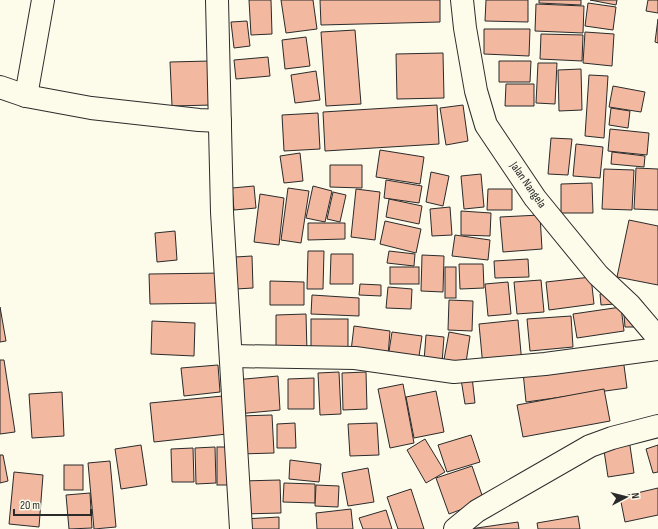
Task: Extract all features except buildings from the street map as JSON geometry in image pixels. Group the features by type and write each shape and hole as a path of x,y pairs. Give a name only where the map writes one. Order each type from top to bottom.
{"street":[{"path":"26,96 43,0"},
{"path":"217,0 222,212 240,529"},
{"name":"Jalan Nangela","path":"462,0 465,28 476,91 486,125 535,198 598,275 630,305 658,338"},
{"path":"0,86 26,96 91,108 199,120 220,120"},
{"path":"230,356 355,358 454,372 545,364 658,349"},
{"path":"455,529 477,512 590,446 612,438 658,426"}]}
